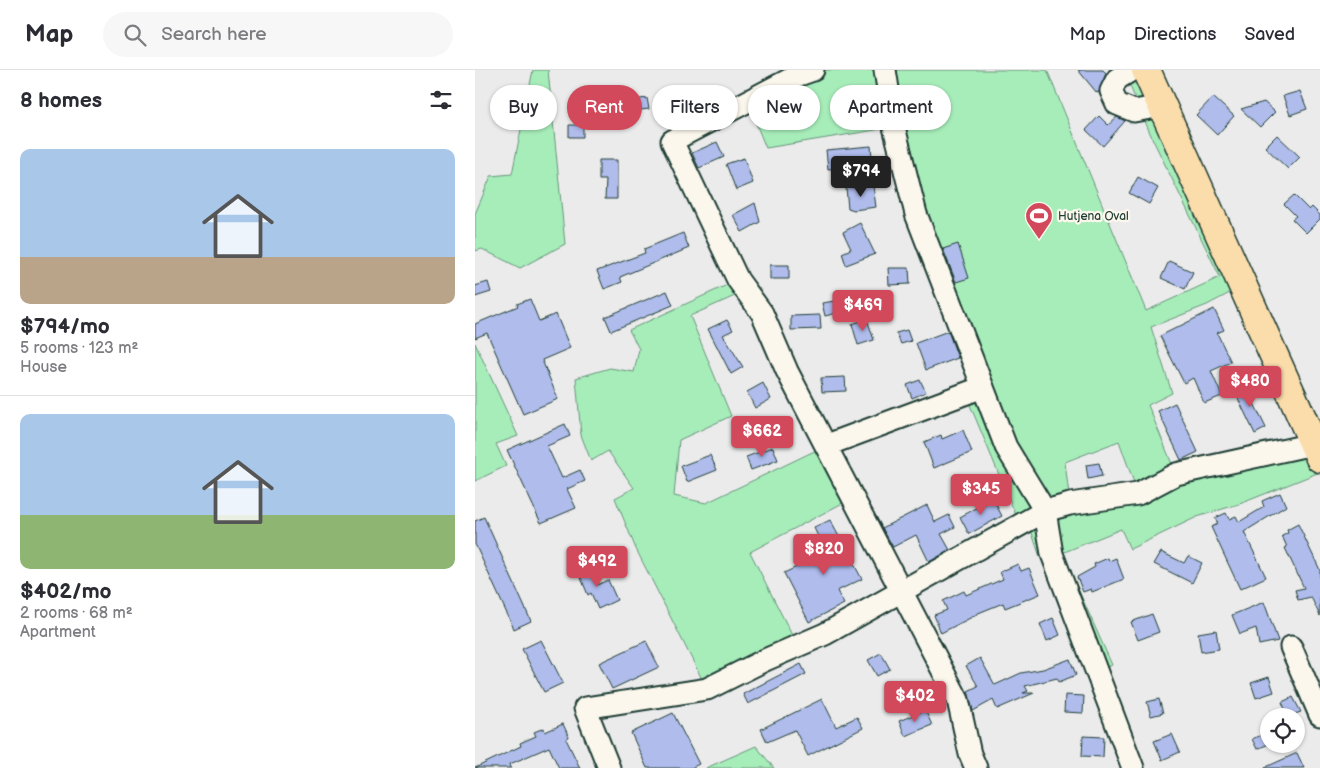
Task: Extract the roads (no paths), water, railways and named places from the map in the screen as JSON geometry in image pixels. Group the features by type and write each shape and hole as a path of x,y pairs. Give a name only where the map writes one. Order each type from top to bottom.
{"main road":[{"path":"1146,70 1317,451"}],"street":[{"path":"813,70 796,76 672,141 737,280 762,312 787,371 827,444 958,700 970,754 976,768"},
{"path":"885,70 894,127 916,214 1006,447 1045,511 1052,554 1133,768"},
{"path":"1132,70 1117,78 1111,91 1117,104 1134,111 1162,106"},
{"path":"827,444 983,386"},
{"path":"609,768 585,708 707,690 765,660 825,634 1045,511 1070,504 1138,494 1176,474 1317,451"},
{"path":"1291,647 1320,715"}],"place":[{"name":"Hutjena Oval","path":"1039,240"}]}
